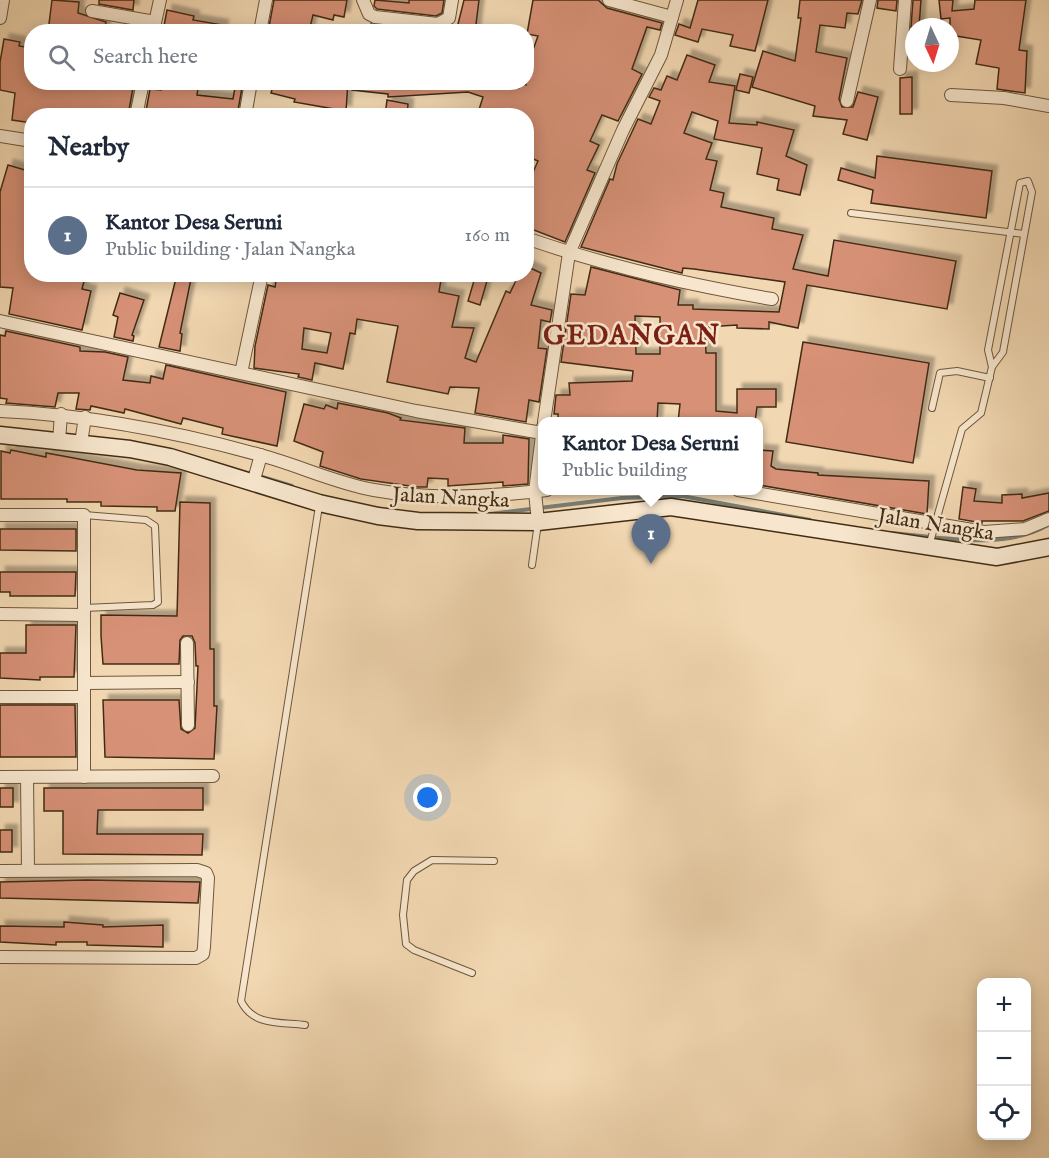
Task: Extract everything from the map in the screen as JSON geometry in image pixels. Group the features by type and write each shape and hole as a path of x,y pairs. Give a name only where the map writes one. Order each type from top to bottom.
{"street":[{"path":"0,18 3,0"},
{"path":"155,24 160,0"},
{"path":"262,24 266,0"},
{"path":"363,0 369,14 375,17 438,24 449,18 452,0"},
{"path":"609,0 672,17"},
{"path":"544,417 569,253 623,130 661,55 677,0"},
{"path":"847,101 870,0"},
{"path":"900,69 905,0"},
{"path":"92,11 142,24"},
{"path":"138,108 141,90"},
{"path":"246,108 250,90"},
{"path":"951,96 1004,98 1049,106"},
{"path":"0,136 24,140"},
{"path":"534,241 569,253 699,287 772,299"},
{"path":"242,373 260,282"},
{"path":"0,321 416,411 538,426"},
{"path":"0,411 85,419 161,430 372,489 421,495 539,502"},
{"path":"59,440 61,417"},
{"path":"81,442 85,419"},
{"name":"Jalan Nangka","path":"0,435 81,442 170,457 254,480 319,503 378,516 418,521 539,502 604,513 671,507 997,557 1049,547"},
{"path":"254,480 261,457"},
{"path":"763,495 984,532 1025,528 1049,519"},
{"path":"0,515 84,515 84,777"},
{"path":"0,614 84,612"},
{"path":"187,644 188,725"},
{"path":"84,683 188,682"},
{"path":"0,697 83,697"},
{"path":"0,777 213,776"},
{"path":"27,777 28,870"},
{"path":"0,871 197,870 206,873 208,878 202,954 196,958 0,957"}],"lane":[{"path":"930,545 962,429 981,413 992,367 988,350 1020,183 1028,182 1032,192 1003,352 992,367"},
{"path":"851,213 1024,234"},
{"path":"932,408 940,373 957,371 990,378"},
{"path":"532,565 539,502"},
{"path":"305,1025 258,1020 250,1016 241,1001 319,503"},
{"path":"84,515 146,520 155,526 158,602 153,605 84,612"},
{"path":"472,973 414,950 406,944 403,915 407,880 414,871 432,860 494,861"}],"building":[{"path":"52,0 79,2 78,13 106,22 106,24 49,24"},
{"path":"99,0 134,0 133,10 99,4"},
{"path":"274,0 347,0 344,17 334,15 333,20 313,15 311,24 270,24"},
{"path":"375,0 409,3 409,0 444,0 442,13 436,16 377,9 374,6"},
{"path":"464,0 479,0 476,24 458,24"},
{"path":"533,0 598,0 607,8 662,23 660,30 647,27 632,69 642,74 618,121 602,115 590,141 599,145 587,170 595,173 565,242 534,230 534,170 538,161 534,159 534,108 480,108 483,97 468,92 388,97 388,94 352,90 534,90 534,47 538,36 534,35 534,24 529,24"},
{"path":"698,0 768,0 755,51 730,46 733,35 702,29 698,42 675,35 679,24 690,28"},
{"path":"800,0 862,0 858,14 847,13 845,28 820,25 816,52 847,58 839,99 842,107 853,107 858,92 878,97 867,140 843,134 847,120 813,116 815,106 752,87 763,51 795,61 801,18 798,18"},
{"path":"878,0 897,0 896,11 877,8"},
{"path":"913,0 921,0 920,18 912,18"},
{"path":"939,0 953,0 952,11 974,9 975,0 1026,0 1019,50 1027,51 1025,93 997,89 999,68 976,64 981,40 959,36 959,18 941,18"},
{"path":"167,10 194,16 193,20 217,24 164,24"},
{"path":"4,39 20,42 19,46 24,47 24,90 133,90 129,108 24,108 24,122 12,120 15,93 0,90 0,62"},
{"path":"687,55 715,65 709,82 735,86 729,123 757,125 757,122 794,130 786,156 807,165 800,195 777,190 779,179 757,174 762,148 714,139 718,121 692,112 684,133 712,143 706,159 717,161 710,190 724,193 721,207 774,218 772,229 803,235 793,269 828,276 834,240 956,261 947,309 807,285 798,328 769,322 769,329 737,328 737,325 705,327 706,353 716,353 716,411 737,413 737,389 776,389 776,407 757,407 756,417 679,417 680,404 658,403 657,417 558,417 558,414 554,414 556,395 570,395 569,383 632,381 633,371 561,362 571,294 585,295 591,267 680,290 678,305 693,305 693,309 779,312 785,282 683,268 682,273 581,247 610,179 613,180 617,164 638,119 651,124 660,101 649,97 654,88 661,90 667,76 677,80","holes":["635,316 660,317 660,354 636,354"]},
{"path":"740,74 753,77 749,93 736,90"},
{"path":"912,77 912,114 900,114 900,78"},
{"path":"150,90 198,90 197,95 233,99 235,90 242,90 238,108 146,108"},
{"path":"272,90 347,90 346,108 329,108 294,102 295,99 271,93"},
{"path":"387,100 408,104 408,108 386,108"},
{"path":"877,156 992,171 986,218 871,203 873,190 838,180 841,168 875,178"},
{"path":"8,165 24,170 24,282 84,282 82,289 91,291 82,330 9,314 13,288 0,287 0,192"},
{"path":"534,270 541,273 531,305 552,310 550,322 541,320 538,348 547,349 539,402 529,400 526,422 475,413 479,388 450,387 448,394 387,382 398,326 357,319 355,334 350,333 343,369 315,363 312,380 298,377 299,374 254,368 255,346 268,285 275,287 276,282 441,282 439,292 459,296 452,327 474,328 465,358 476,362 506,291 510,293 515,282 534,282","holes":["304,328 331,333 327,353 302,349"]},
{"path":"175,282 190,282 180,333 182,334 180,351 159,347"},
{"path":"474,282 487,282 480,305 468,301"},
{"path":"120,293 144,300 132,335 134,336 133,341 114,337 118,317 113,315"},
{"path":"6,331 80,347 80,351 105,352 128,357 123,380 150,383 151,376 163,379 166,365 286,392 277,446 222,434 223,428 183,418 181,424 125,409 124,413 91,406 90,410 76,409 79,393 58,393 55,407 6,403 7,399 0,398 0,335 5,336"},
{"path":"803,342 929,363 913,463 786,442"},
{"path":"338,403 388,413 401,418 400,420 465,428 464,443 503,443 503,435 529,439 528,484 503,486 503,482 448,486 448,479 428,478 427,487 417,487 361,479 320,466 323,452 294,441 304,404 324,409 326,405 337,409"},
{"path":"11,450 46,457 46,453 137,470 181,473 175,511 157,511 157,507 101,506 101,502 67,502 67,499 1,499 1,451 10,453"},
{"path":"763,450 773,451 771,466 776,469 818,473 818,475 929,481 927,514 763,486"},
{"path":"963,487 976,489 974,501 1002,503 1002,495 1022,494 1022,498 1049,493 1049,511 1023,521 982,521 982,523 959,519"},
{"path":"180,502 210,503 210,649 214,649 214,706 217,706 214,759 105,757 103,700 179,700 181,729 188,733 195,728 198,666 196,666 195,643 192,636 183,636 180,640 179,664 103,664 101,636 101,615 177,616"},
{"path":"0,529 76,529 76,551 0,550"},
{"path":"0,572 76,572 75,596 10,596 10,592 0,592"},
{"path":"26,625 76,625 74,677 40,677 40,680 0,678 0,653 26,653"},
{"path":"0,705 75,705 76,757 0,757"},
{"path":"0,788 13,788 13,807 0,807"},
{"path":"44,788 203,788 203,810 98,810 97,834 203,834 202,855 63,854 63,811 44,811"},
{"path":"0,830 12,830 12,852 0,852"},
{"path":"87,880 200,882 198,903 0,898 0,882"},
{"path":"64,922 103,925 103,927 163,925 163,947 87,945 87,942 56,942 56,945 0,942 0,926 64,927"}],"waterway":[{"path":"259,476 292,486"},
{"path":"490,514 622,498 682,496 810,520"},
{"path":"891,533 951,539 992,540 1030,533 1048,525"}],"place":[{"name":"Kantor Desa Seruni","path":"651,564"}],"district":[{"name":"GEDANGAN","path":"632,335"}]}
